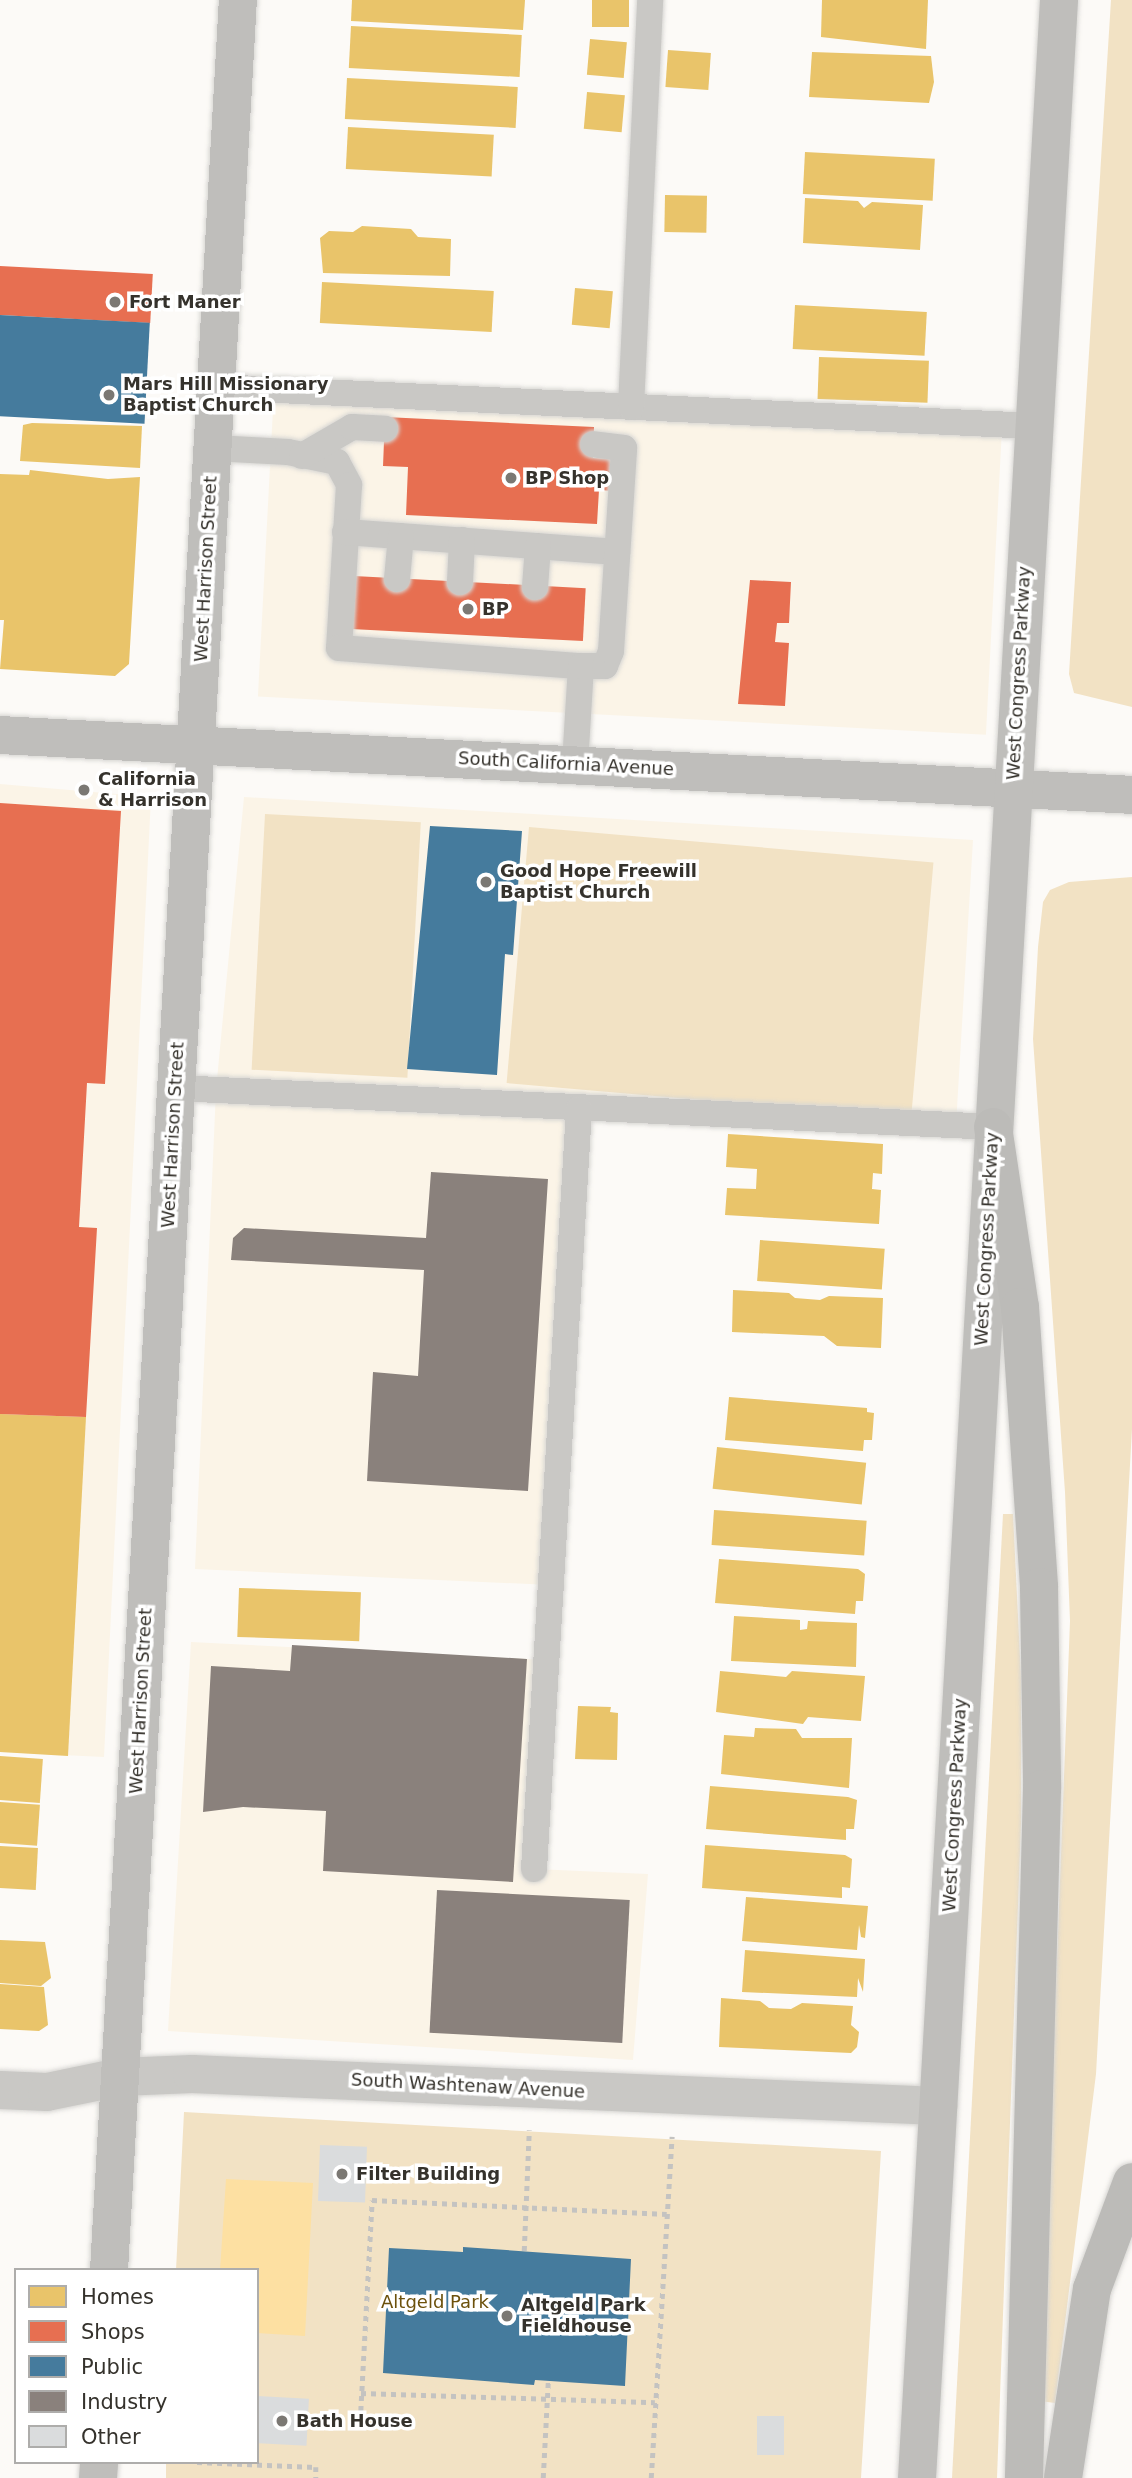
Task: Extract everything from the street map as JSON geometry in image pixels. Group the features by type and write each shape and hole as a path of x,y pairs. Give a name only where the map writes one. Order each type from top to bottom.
{"highway":[{"path":"993,1126 1020,1307 1039,1587 1042,1788 1024,2478"},
{"path":"1063,2478 1092,2289 1132,2182"}],"street":[{"name":"West Harrison Street","path":"109,2268 238,0"},
{"name":"West Congress Parkway","path":"917,2478 1059,0"},
{"name":"South California Avenue","path":"0,736 1132,795"},
{"name":"South Washtenaw Avenue","path":"0,2090 47,2092 120,2077 192,2074 938,2106"}],"lane":[{"path":"631,407 650,0"},
{"path":"216,387 1034,426"},
{"path":"302,456 352,427 385,429"},
{"path":"213,448 337,462 349,485 338,648 394,643 531,651 581,666 605,666 611,651 624,448 593,444"},
{"path":"345,532 617,552"},
{"path":"397,579 401,536"},
{"path":"460,582 462,540"},
{"path":"535,587 538,546"},
{"path":"575,764 581,666"},
{"path":"176,1088 579,1109 993,1126"},
{"path":"534,1869 579,1109"}],"path":[{"path":"524,2251 528,2130"},
{"path":"651,2478 672,2137"},
{"path":"359,2421 372,2200 667,2214"},
{"path":"543,2478 548,2381"},
{"path":"362,2393 655,2402"},
{"path":"245,2464 316,2467 316,2478"}],"shaded area":[{"path":"274,390 1002,428 986,735 258,697"},
{"path":"0,784 151,797 104,1757 0,1752"},
{"path":"244,797 973,840 956,1125 579,1109 551,1585 195,1569 216,1090"},
{"path":"191,1642 547,1660 535,1869 648,1874 633,2060 168,2031"},
{"path":"226,2179 313,2183 305,2336 259,2333 259,2268 220,2268"}],"green space":[{"path":"1111,0 1132,0 1132,707 1074,693 1069,674"},
{"path":"265,814 421,822 407,1078 252,1070"},
{"path":"529,827 933,862 911,1118 507,1083"},
{"path":"1132,877 1132,1429 1096,2074 1055,2403 1040,2401 1070,1621 1065,1492 1033,1039 1043,902 1050,890 1069,882"},
{"path":"1003,1514 1013,1514 1021,1678 1021,1823 997,2478 952,2478"},
{"name":"Altgeld Park","path":"184,2112 881,2151 861,2478 166,2478 166,2464 259,2464 259,2268 176,2268"}],"building: Homes":[{"path":"352,0 525,0 523,30 351,21"},
{"path":"592,0 629,0 629,27 592,27"},
{"path":"822,0 928,0 926,49 821,37"},
{"path":"351,26 522,35 520,77 349,68"},
{"path":"590,39 627,42 624,78 587,75"},
{"path":"668,50 711,53 708,90 665,87"},
{"path":"812,52 931,56 934,82 929,103 809,97"},
{"path":"347,78 518,87 516,128 345,119"},
{"path":"587,92 625,95 622,132 584,129"},
{"path":"348,127 494,135 492,177 346,169"},
{"path":"805,152 935,159 933,201 803,194"},
{"path":"665,195 707,196 706,233 664,232"},
{"path":"805,198 858,201 864,208 872,202 923,205 920,250 803,243"},
{"path":"362,226 411,229 418,237 451,239 450,276 323,273 320,238 329,231 353,232"},
{"path":"322,282 494,291 492,332 320,323"},
{"path":"575,288 613,291 610,328 572,325"},
{"path":"795,305 927,312 925,356 793,349"},
{"path":"819,357 929,361 927,403 818,399"},
{"path":"23,425 142,426 140,468 20,461"},
{"path":"30,470 108,479 140,477 129,664 115,676 0,669 4,620 0,620 0,474 29,475"},
{"path":"728,1134 883,1144 882,1174 873,1173 872,1189 881,1190 879,1224 725,1215 727,1188 756,1189 757,1169 726,1167"},
{"path":"760,1240 885,1249 882,1290 757,1281"},
{"path":"733,1290 789,1293 795,1298 820,1300 829,1296 883,1298 881,1348 837,1346 824,1336 732,1332"},
{"path":"729,1397 867,1408 867,1412 874,1413 872,1440 864,1440 863,1451 725,1440"},
{"path":"0,1414 86,1417 68,1756 0,1752"},
{"path":"717,1447 866,1463 862,1504 713,1489"},
{"path":"714,1510 867,1521 864,1556 712,1545"},
{"path":"719,1559 858,1569 865,1574 863,1601 856,1601 855,1614 715,1603"},
{"path":"239,1588 361,1592 359,1641 237,1637"},
{"path":"734,1616 800,1620 800,1630 807,1629 808,1621 857,1623 856,1667 731,1661"},
{"path":"720,1671 786,1677 792,1671 865,1676 861,1721 808,1717 803,1724 716,1712"},
{"path":"578,1706 611,1707 610,1712 618,1713 617,1760 575,1759"},
{"path":"755,1728 796,1729 802,1738 852,1738 849,1788 721,1774 724,1735 754,1737"},
{"path":"0,1756 43,1759 40,1803 0,1800"},
{"path":"710,1786 848,1797 857,1800 854,1829 846,1829 846,1840 706,1829"},
{"path":"0,1802 40,1805 37,1846 0,1843"},
{"path":"705,1845 845,1855 852,1859 850,1888 842,1887 842,1898 702,1888"},
{"path":"0,1846 38,1848 36,1890 0,1888"},
{"path":"746,1897 868,1906 865,1938 861,1937 859,1925 857,1950 742,1941"},
{"path":"0,1940 45,1942 51,1978 41,1986 0,1983"},
{"path":"745,1950 865,1959 863,1992 858,1978 857,1997 742,1992"},
{"path":"0,1984 44,1987 48,2025 39,2031 0,2029"},
{"path":"721,1998 760,2001 769,2008 791,2009 802,2003 853,2006 851,2025 859,2032 857,2047 851,2053 719,2047"}],"building: Shops":[{"path":"0,266 153,274 150,323 0,315"},
{"name":"BP Shop","path":"385,417 594,427 593,458 615,459 614,491 599,490 597,524 406,515 408,467 383,466"},
{"name":"BP","path":"354,576 586,588 583,641 351,629"},
{"path":"750,580 791,582 789,623 777,623 775,642 789,643 785,706 738,704"},
{"path":"0,803 121,811 105,1084 87,1083 79,1227 97,1228 86,1417 0,1414"}],"building: Public":[{"path":"0,315 150,323 145,424 0,416"},
{"path":"430,826 522,831 513,955 505,954 497,1075 407,1069"},
{"name":"Altgeld Park Fieldhouse","path":"463,2247 631,2259 625,2386 535,2380 534,2385 383,2373 389,2248 463,2252"}],"building: Industry":[{"path":"431,1172 548,1179 528,1491 367,1481 373,1372 418,1376 424,1270 231,1260 233,1238 244,1228 426,1238"},
{"path":"292,1645 527,1659 513,1882 323,1871 326,1811 243,1807 203,1812 211,1666 290,1671"},
{"path":"437,1890 630,1900 622,2043 430,2033"}],"building: Other":[{"name":"Filter Building","path":"320,2145 367,2147 365,2203 318,2201"},
{"name":"Bath House","path":"259,2396 309,2399 306,2446 259,2443"},
{"path":"757,2416 784,2416 784,2455 757,2455"}],"place":[{"name":"Fort Maner","path":"115,302"},
{"name":"Mars Hill Missionary Baptist Church","path":"109,395"},
{"name":"BP Shop","path":"511,478"},
{"name":"BP","path":"468,609"},
{"name":"California & Harrison","path":"84,790"},
{"name":"Good Hope Freewill Baptist Church","path":"486,882"},
{"name":"Filter Building","path":"342,2174"},
{"name":"Altgeld Park Fieldhouse","path":"507,2316"},
{"name":"Bath House","path":"282,2421"}]}
